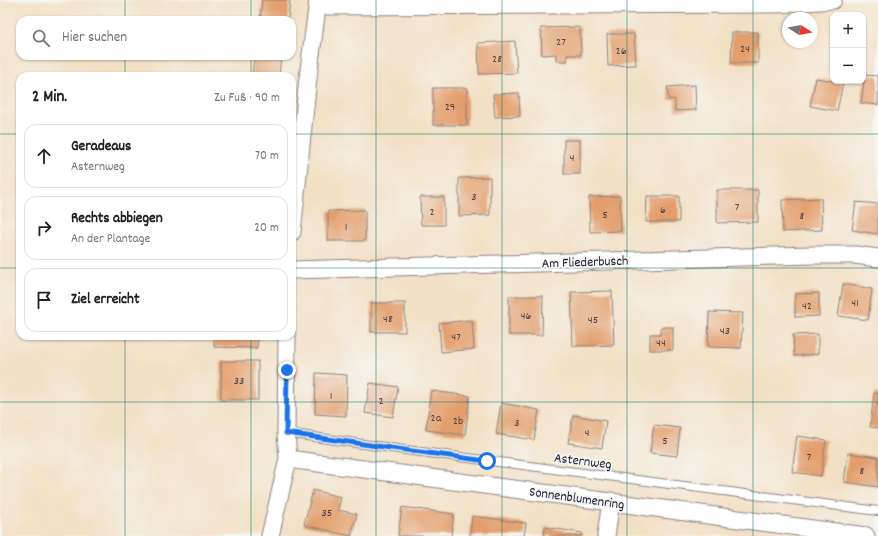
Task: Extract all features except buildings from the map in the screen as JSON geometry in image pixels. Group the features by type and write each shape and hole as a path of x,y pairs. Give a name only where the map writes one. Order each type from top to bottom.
{"street":[{"path":"296,196 318,3 777,2 833,0"},
{"name":"Am Fliederbusch","path":"296,270 812,254 854,255 878,258"},
{"path":"270,536 288,459 286,433 287,340"},
{"name":"Sonnenblumenring","path":"288,459 866,536"},
{"path":"606,536 611,501"}],"lane":[{"name":"Asternweg","path":"286,433 405,450 878,511"}],"route":[{"path":"287,370 286,433 487,461"}]}
